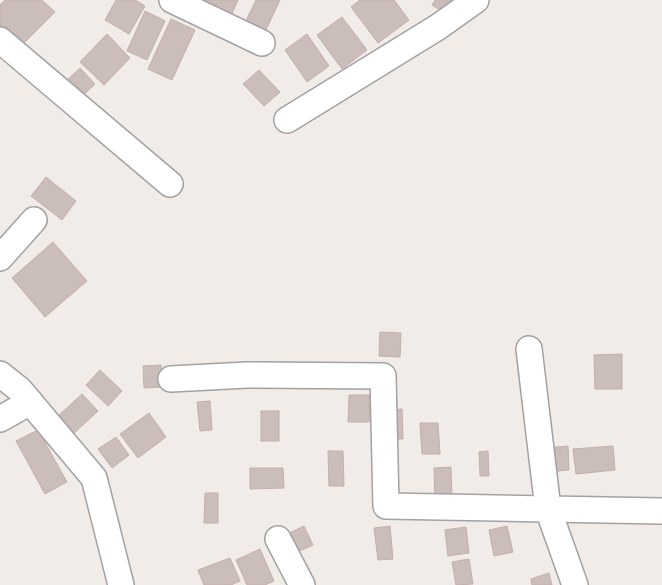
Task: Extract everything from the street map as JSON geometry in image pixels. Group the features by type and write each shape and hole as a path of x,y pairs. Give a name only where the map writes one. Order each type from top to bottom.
{"street":[{"path":"172,0 262,43"},
{"path":"287,120 438,27 476,0"},
{"path":"0,40 170,184"},
{"path":"0,258 34,220"},
{"path":"529,349 548,508 575,585"},
{"path":"0,374 20,390 94,478 121,585"},
{"path":"171,379 247,375 383,376 386,506 662,511"},
{"path":"0,419 30,402"},
{"path":"278,539 302,585"}],"building":[{"path":"5,0 42,0 55,12 20,47 0,31 0,5"},
{"path":"116,0 135,0 145,6 129,34 105,20"},
{"path":"200,0 238,0 231,16"},
{"path":"256,0 280,0 265,32 245,23"},
{"path":"360,0 394,0 409,20 378,43 351,7"},
{"path":"435,0 453,0 456,2 448,15 432,5"},
{"path":"145,11 165,21 147,60 127,51"},
{"path":"342,17 367,50 342,69 317,35"},
{"path":"171,19 195,30 172,80 148,69"},
{"path":"107,34 130,58 104,85 80,62"},
{"path":"307,34 329,66 307,82 285,50"},
{"path":"80,68 95,84 78,100 63,84"},
{"path":"259,70 280,92 264,106 243,84"},
{"path":"46,177 76,201 62,220 31,196"},
{"path":"53,242 87,281 45,317 12,278"},
{"path":"380,332 401,333 400,357 379,356"},
{"path":"622,354 622,389 595,389 594,355"},
{"path":"161,365 163,387 144,388 143,366"},
{"path":"100,370 122,391 108,406 86,385"},
{"path":"82,394 98,411 73,434 56,418"},
{"path":"349,395 370,395 369,422 348,422"},
{"path":"210,401 212,430 200,431 197,402"},
{"path":"402,409 403,439 389,439 388,410"},
{"path":"261,411 279,411 279,441 261,441"},
{"path":"149,413 166,437 138,458 120,434"},
{"path":"420,423 438,423 440,454 422,454"},
{"path":"38,430 67,482 45,494 16,441"},
{"path":"116,437 129,455 112,468 98,449"},
{"path":"568,446 569,470 547,472 545,448"},
{"path":"613,446 615,470 576,474 573,449"},
{"path":"328,451 343,451 344,486 329,486"},
{"path":"488,451 489,476 480,476 479,452"},
{"path":"451,467 452,503 435,504 434,468"},
{"path":"250,468 283,468 284,488 250,489"},
{"path":"205,493 218,493 218,523 204,523"},
{"path":"304,526 313,545 291,555 283,536"},
{"path":"390,526 393,559 378,560 374,528"},
{"path":"507,526 513,552 494,556 489,530"},
{"path":"466,527 469,553 448,556 445,530"},
{"path":"260,549 274,581 265,585 247,585 236,560"},
{"path":"230,558 240,581 231,585 204,585 198,570"},
{"path":"469,559 473,584 456,585 452,562"},
{"path":"549,573 552,585 532,585 531,579"}]}
